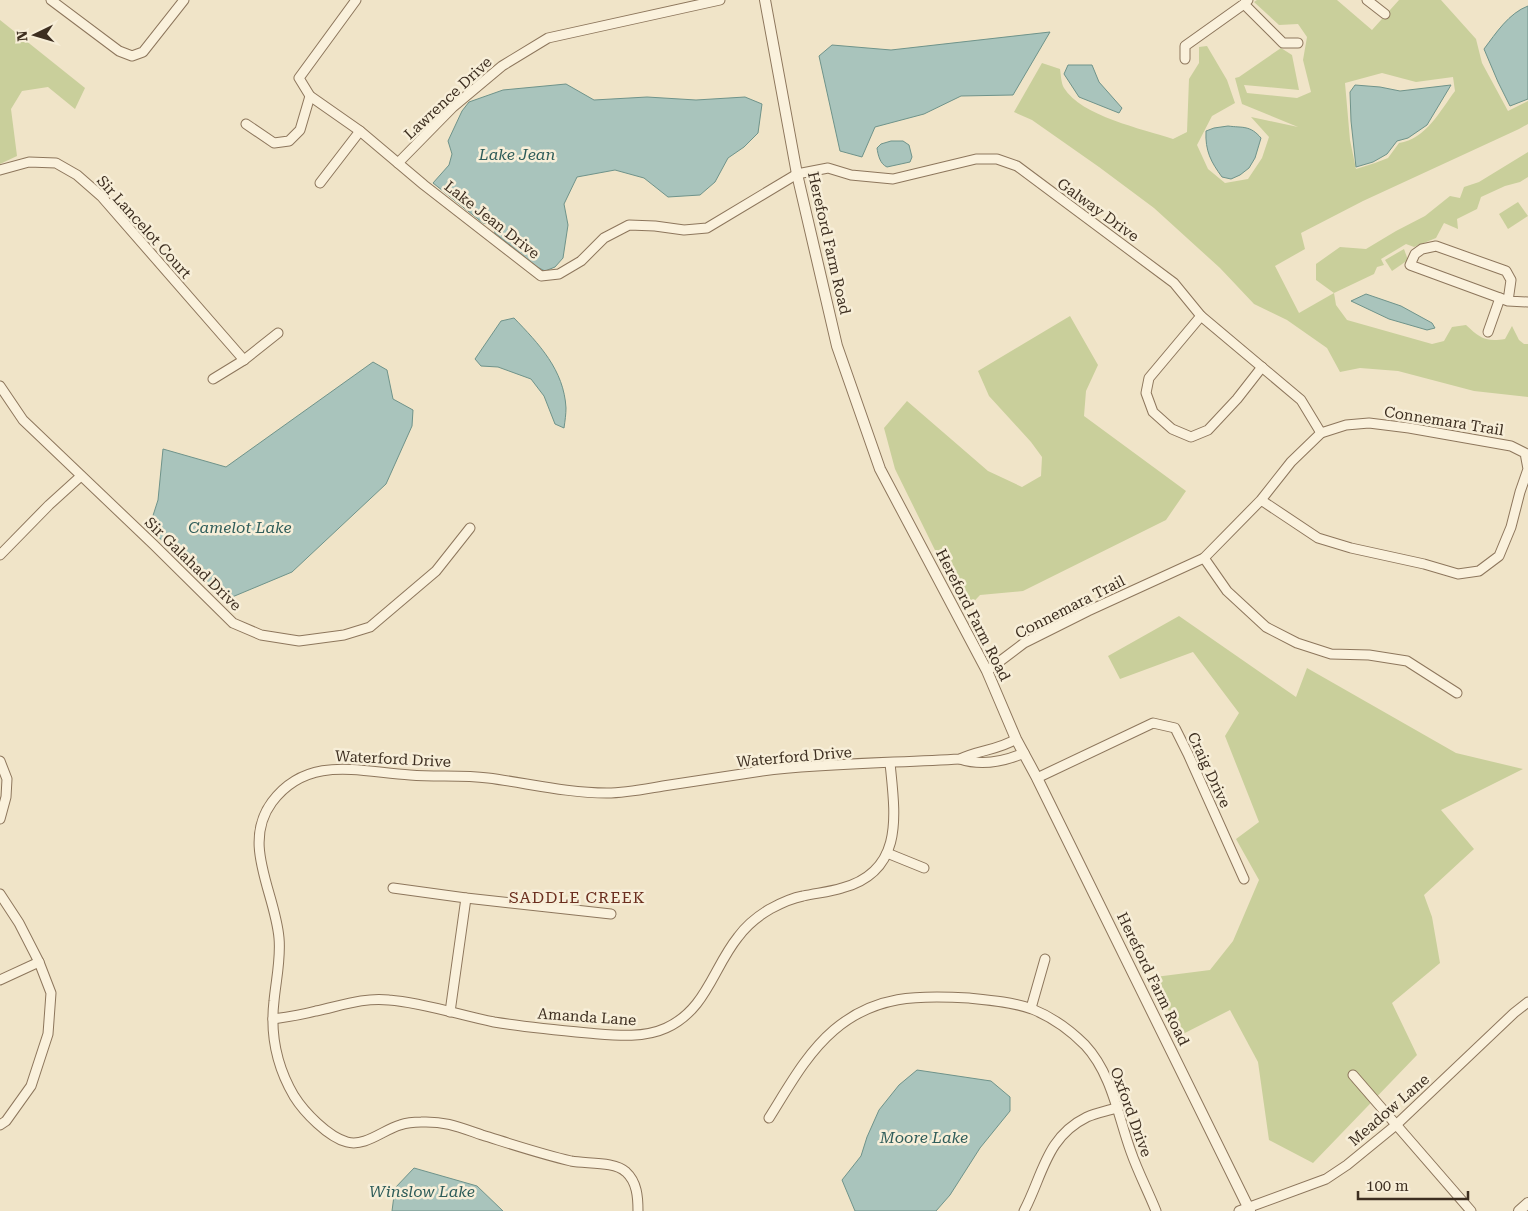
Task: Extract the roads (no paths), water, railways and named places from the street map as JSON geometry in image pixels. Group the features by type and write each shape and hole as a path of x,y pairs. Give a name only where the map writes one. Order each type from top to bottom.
{"street":[{"path":"51,0 119,52 132,56 143,52 184,0"},
{"name":"Lake Jean Drive","path":"356,0 299,78 310,96 360,131 541,276 559,274 566,270 581,261 604,238 628,225 684,230 707,228 796,174"},
{"name":"Lawrence Drive","path":"398,163 454,107 502,66 548,38 720,0"},
{"name":"Hereford Farm Road","path":"765,0 796,174 837,346 880,469 987,671 1016,739 1037,778 1246,1210"},
{"path":"1367,0 1385,14"},
{"path":"1184,59 1185,46 1246,2 1283,43 1298,43"},
{"path":"246,124 274,143 289,141 300,130 310,96"},
{"path":"320,184 360,131"},
{"name":"Galway Drive","path":"796,174 828,168 851,175 893,179 976,159 997,159 1016,166 1174,283 1202,316 1301,400 1321,433"},
{"name":"Sir Lancelot Court","path":"0,170 29,162 56,162 77,174 101,196 244,360"},
{"path":"1488,332 1504,300 1511,280 1506,272 1436,246 1415,254 1410,265 1504,300 1528,302"},
{"path":"1202,316 1149,378 1146,393 1153,412 1172,428 1191,437 1208,430 1237,399 1262,367"},
{"path":"213,379 244,360 278,333"},
{"name":"Sir Galahad Drive","path":"0,386 22,420 233,623 261,635 299,641 344,635 370,627 436,571 470,528"},
{"name":"Connemara Trail","path":"987,671 1024,643 1088,611 1204,558 1261,500 1291,462 1321,433 1346,425 1368,423 1409,428 1511,446 1525,453 1528,469 1511,528 1500,556 1479,571 1458,574 1318,538 1261,500"},
{"path":"0,555 49,505 81,476"},
{"path":"1204,558 1227,591 1266,627 1297,643 1331,654 1369,655 1407,661 1457,692"},
{"name":"Craig Drive","path":"1037,778 1153,723 1174,728 1188,754 1244,879"},
{"name":"Waterford Drive","path":"638,1211 636,1188 625,1171 617,1166 571,1161 456,1125 435,1122 415,1122 399,1125 367,1140 355,1143 343,1141 330,1134 297,1100 284,1078 274,1038 273,1019 280,957 275,915 258,850 259,831 265,813 274,799 289,784 308,774 329,769 481,778 584,792 611,793 765,771 960,759 970,754 1008,744 1016,739"},
{"path":"982,752 984,763"},
{"name":"Waterford Drive","path":"960,759 970,763 984,763 1013,758 1024,753"},
{"path":"0,761 7,779 6,797 0,819"},
{"name":"Amanda Lane","path":"273,1019 295,1016 365,1000 388,1000 502,1023 554,1030 629,1035 650,1033 667,1028 696,1006 706,992 732,944 752,922 785,902 860,882 882,863 891,842 894,826 890,763"},
{"path":"887,853 924,868"},
{"path":"393,888 611,914"},
{"path":"0,894 20,922 51,993 48,1034 31,1086 6,1121 0,1124"},
{"path":"450,1012 466,898"},
{"path":"1031,1008 1045,959"},
{"path":"0,980 39,962"},
{"name":"Oxford Drive","path":"769,1118 818,1045 851,1018 870,1008 908,997 930,996 984,999 1031,1008 1050,1018 1085,1046 1099,1064 1108,1083 1130,1151 1156,1211"},
{"name":"Meadow Lane","path":"1246,1210 1326,1179 1347,1165 1396,1125 1528,1002"},
{"path":"1353,1076 1471,1211"},
{"path":"1024,1211 1032,1196 1041,1169 1050,1151 1061,1136 1088,1116 1116,1108"},
{"path":"1519,1211 1528,1203"}],"water":[{"path":"1528,6 1528,99 1510,106 1484,49 1509,18"},
{"path":"1050,32 1013,95 961,96 924,114 875,127 862,157 840,151 819,56 832,45 891,50"},
{"path":"1068,65 1092,65 1099,82 1122,108 1119,113 1079,97 1064,74"},
{"name":"Lake Jean","path":"566,84 594,100 647,97 696,100 745,97 762,104 758,133 744,147 728,158 715,182 700,195 668,197 644,178 615,170 577,177 564,204 568,225 563,258 555,267 545,271 537,267 495,233 491,226 483,223 433,183 449,165 452,154 448,141 462,111 469,102 503,90"},
{"path":"1355,85 1400,91 1451,85 1427,125 1408,138 1397,141 1387,154 1373,162 1356,167 1350,92"},
{"path":"1228,126 1250,129 1261,138 1255,158 1249,168 1231,179 1222,177 1215,166 1208,150 1206,138 1206,131"},
{"path":"891,141 903,141 909,145 912,157 910,162 887,167 881,162 877,148 881,144"},
{"path":"1366,294 1401,306 1432,323 1435,328 1427,330 1389,319 1351,301"},
{"path":"514,318 549,358 561,382 566,408 564,428 555,424 544,396 531,379 498,367 481,366 475,359 501,321"},
{"name":"Camelot Lake","path":"373,362 387,370 393,399 413,410 412,426 386,484 292,572 225,600 149,528 158,500 163,449 226,467"},
{"name":"Moore Lake","path":"917,1070 991,1081 1010,1097 1010,1111 980,1148 950,1195 936,1211 855,1211 842,1180 861,1156 879,1110 899,1085"},
{"name":"Winslow Lake","path":"414,1168 477,1186 503,1211 392,1211 395,1188"}],"district":[{"name":"SADDLE CREEK","path":"577,897"}]}
